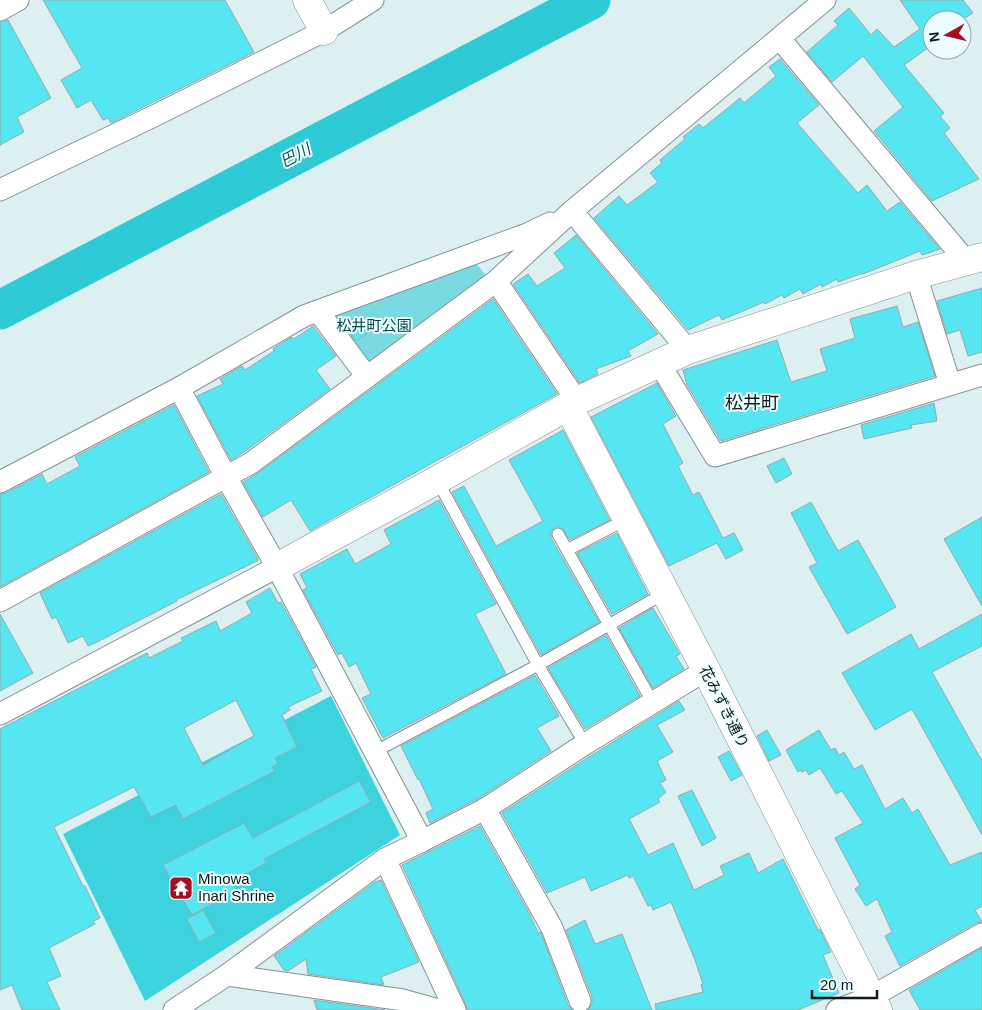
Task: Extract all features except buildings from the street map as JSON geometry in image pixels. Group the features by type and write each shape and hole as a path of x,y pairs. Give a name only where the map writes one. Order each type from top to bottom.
{"street":[{"path":"0,10 18,0"},
{"path":"307,0 324,31"},
{"path":"0,190 324,31 373,0"},
{"path":"0,601 251,463 496,281 572,211 826,0"},
{"path":"0,714 277,567 573,403 688,350 916,275 974,259 780,38"},
{"path":"0,482 179,388 304,316 527,234 572,211"},
{"path":"572,211 688,350"},
{"path":"916,275 950,384"},
{"path":"496,281 573,403"},
{"path":"318,311 367,377"},
{"path":"659,364 715,456 982,375"},
{"path":"179,388 226,477 277,567 422,841"},
{"name":"花みずき通り","path":"573,403 627,519 706,670 874,1003"},
{"path":"174,1010 227,975 385,859 485,809 706,670"},
{"path":"485,809 552,928 580,1001"},
{"path":"385,859 455,1010"},
{"path":"837,1010 874,1003 982,934"},
{"path":"227,975 403,1000 439,1010"}],"lane":[{"path":"437,480 538,665 586,744"},
{"path":"567,550 627,519"},
{"path":"558,534 652,703"},
{"path":"376,752 538,665 665,593"}],"green space":[{"name":"松井町公園","path":"472,258 489,279 367,367 329,312"}],"shaded area":[{"path":"331,696 400,835 145,1001 63,834"}],"waterway":[{"name":"巴川","path":"0,310 591,0"}],"place":[{"name":"Minowa Inari Shrine","path":"181,888"}],"district":[{"name":"松井町","path":"752,403"}]}
